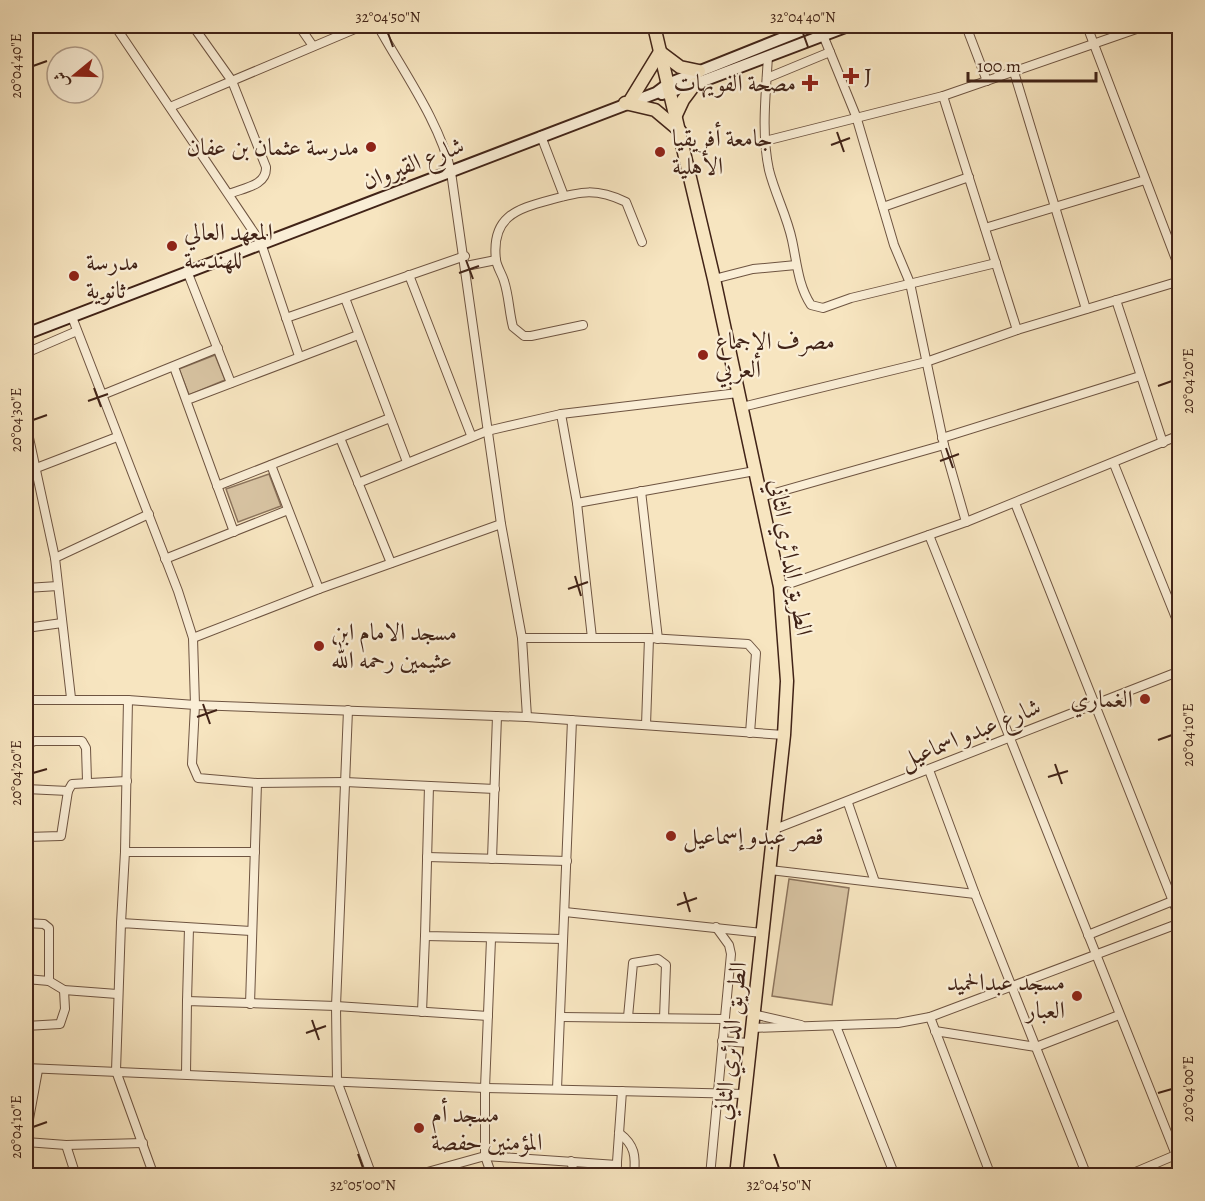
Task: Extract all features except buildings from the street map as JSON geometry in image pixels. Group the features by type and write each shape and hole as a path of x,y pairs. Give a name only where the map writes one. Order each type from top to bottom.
{"main road":[{"name":"الطريق الدائري الثاني","path":"654,26 714,279 780,587 787,681 775,829 749,1043 736,1176"},
{"path":"669,88 699,70 813,26"},
{"path":"669,88 695,84 848,26"},
{"path":"680,131 656,110 628,102 660,52 680,67 699,70"},
{"path":"676,115 683,100 695,84"},
{"name":"شارع القيروان","path":"26,334 669,88"}],"street":[{"path":"115,26 261,243 299,356"},
{"path":"193,26 232,81 267,174 262,181 229,194"},
{"path":"299,26 314,46"},
{"path":"170,107 362,26"},
{"path":"378,26 438,133 447,154 451,172 465,256 501,524 522,638 527,717"},
{"path":"966,26 987,81"},
{"path":"1087,26 1179,270"},
{"path":"765,141 856,116 943,96 1145,26"},
{"path":"823,35 856,116 883,207 910,283 943,441 966,522"},
{"path":"767,78 830,52"},
{"path":"768,56 765,141 770,172 792,239 795,265 811,306 823,308 910,283 996,263"},
{"path":"1014,72 1086,309"},
{"path":"943,96 1017,330"},
{"path":"541,136 564,196"},
{"path":"883,207 969,177"},
{"path":"985,228 1145,180"},
{"path":"583,325 531,336 518,332 513,327 504,280 496,260 497,234 509,214 518,209 564,196 600,191 626,202 642,242"},
{"path":"286,318 465,256"},
{"path":"466,266 496,260"},
{"path":"714,279 753,269 795,265"},
{"path":"187,271 231,383"},
{"path":"409,276 471,435"},
{"path":"742,407 926,362 1017,330 1179,281"},
{"path":"345,298 407,462"},
{"path":"1116,300 1163,442"},
{"path":"72,317 149,514 193,638 195,705 192,764 198,778 257,783 345,782 495,789"},
{"path":"26,353 77,331"},
{"path":"187,400 358,335"},
{"path":"102,395 218,348"},
{"path":"174,367 234,532"},
{"path":"761,497 943,441 1140,376"},
{"path":"358,483 471,435 487,431 561,414 738,393"},
{"path":"561,414 577,503 592,638"},
{"path":"217,486 390,418"},
{"path":"26,424 55,558 70,698"},
{"path":"780,587 966,522 1114,464 1179,435"},
{"path":"26,472 117,437"},
{"path":"340,438 391,563"},
{"path":"1114,464 1179,628"},
{"path":"271,465 319,589"},
{"path":"577,503 755,471"},
{"path":"641,491 653,638 646,724"},
{"path":"1015,503 1094,705 1176,899 1179,919"},
{"path":"165,559 288,510"},
{"path":"55,558 149,514"},
{"path":"193,638 319,589 501,524"},
{"path":"929,535 1012,737 1095,957 1178,1155 1179,1165"},
{"path":"26,588 58,586"},
{"path":"26,628 62,623"},
{"path":"522,638 653,638 753,646 756,653 750,733"},
{"name":"شارع عبدو اسماعيل","path":"775,829 848,803 1179,672"},
{"path":"26,700 70,698 195,705 527,717 783,735"},
{"path":"128,700 126,852 117,994 116,1071 154,1176"},
{"path":"348,711 336,1006 337,1081 372,1176"},
{"path":"492,859 497,716"},
{"path":"557,1089 562,1017 572,720"},
{"path":"26,744 35,741 81,741 86,748 87,782"},
{"path":"929,770 975,894 1087,1176"},
{"path":"26,837 61,836 68,791 72,784 127,781"},
{"path":"250,1004 257,783"},
{"path":"422,1012 429,786"},
{"path":"26,789 68,791"},
{"path":"848,803 875,882"},
{"path":"126,852 255,852"},
{"path":"427,857 567,861"},
{"path":"770,870 975,894"},
{"path":"1088,935 1176,899"},
{"path":"565,912 762,933"},
{"path":"121,922 251,931"},
{"path":"26,923 44,924 49,928 49,981"},
{"path":"752,1028 779,1029 802,1025 898,1023 930,1017 1013,988 1179,923"},
{"path":"710,1176 730,954 729,945 716,927"},
{"path":"186,1074 189,928"},
{"path":"425,936 563,939"},
{"path":"491,939 484,1088 485,1155 492,1176"},
{"path":"627,1017 633,963 658,959 666,965 664,1018"},
{"path":"26,979 49,981 64,990 117,994"},
{"path":"26,1026 60,1024 65,1009 64,990"},
{"path":"187,1001 336,1006 488,1016"},
{"path":"753,1014 780,1018 802,1025"},
{"path":"935,1030 1036,1047 1119,1015"},
{"path":"562,1017 723,1019"},
{"path":"930,1017 991,1176"},
{"path":"836,1026 895,1176"},
{"path":"722,1041 749,1043"},
{"path":"26,1068 484,1088 745,1094"},
{"path":"26,1135 38,1070"},
{"path":"616,1176 622,1091"},
{"path":"619,1133 629,1141 635,1154 634,1176"},
{"path":"26,1142 66,1145 143,1143"},
{"path":"66,1145 76,1176"},
{"path":"413,1176 485,1155 617,1165"},
{"path":"1126,1176 1178,1155"},
{"path":"571,1161 576,1176"}],"shaded area":[{"path":"215,355 225,380 189,395 179,369"},
{"path":"269,474 281,506 238,522 226,489"},
{"path":"789,879 849,888 832,1005 772,996"}],"place":[{"name":"J","path":"851,76"},
{"name":"مصحة الفويهات","path":"810,83"},
{"name":"مدرسة عثمان بن عفان","path":"371,147"},
{"name":"جامعة أفريقيا الأهلية","path":"660,152"},
{"name":"المعهد العالي للهندسة","path":"172,246"},
{"name":"مدرسة ثانوية","path":"74,276"},
{"name":"مصرف الإجماع العربي","path":"703,355"},
{"name":"مسجد الامام ابن عثيمين رحمه الله","path":"319,646"},
{"name":"الغماري","path":"1145,699"},
{"name":"قصر عبدو إسماعيل","path":"671,836"},
{"name":"مسجد عبدالحميد العبار","path":"1077,996"},
{"name":"مسجد أم المؤمنين حفصة","path":"419,1128"}]}
